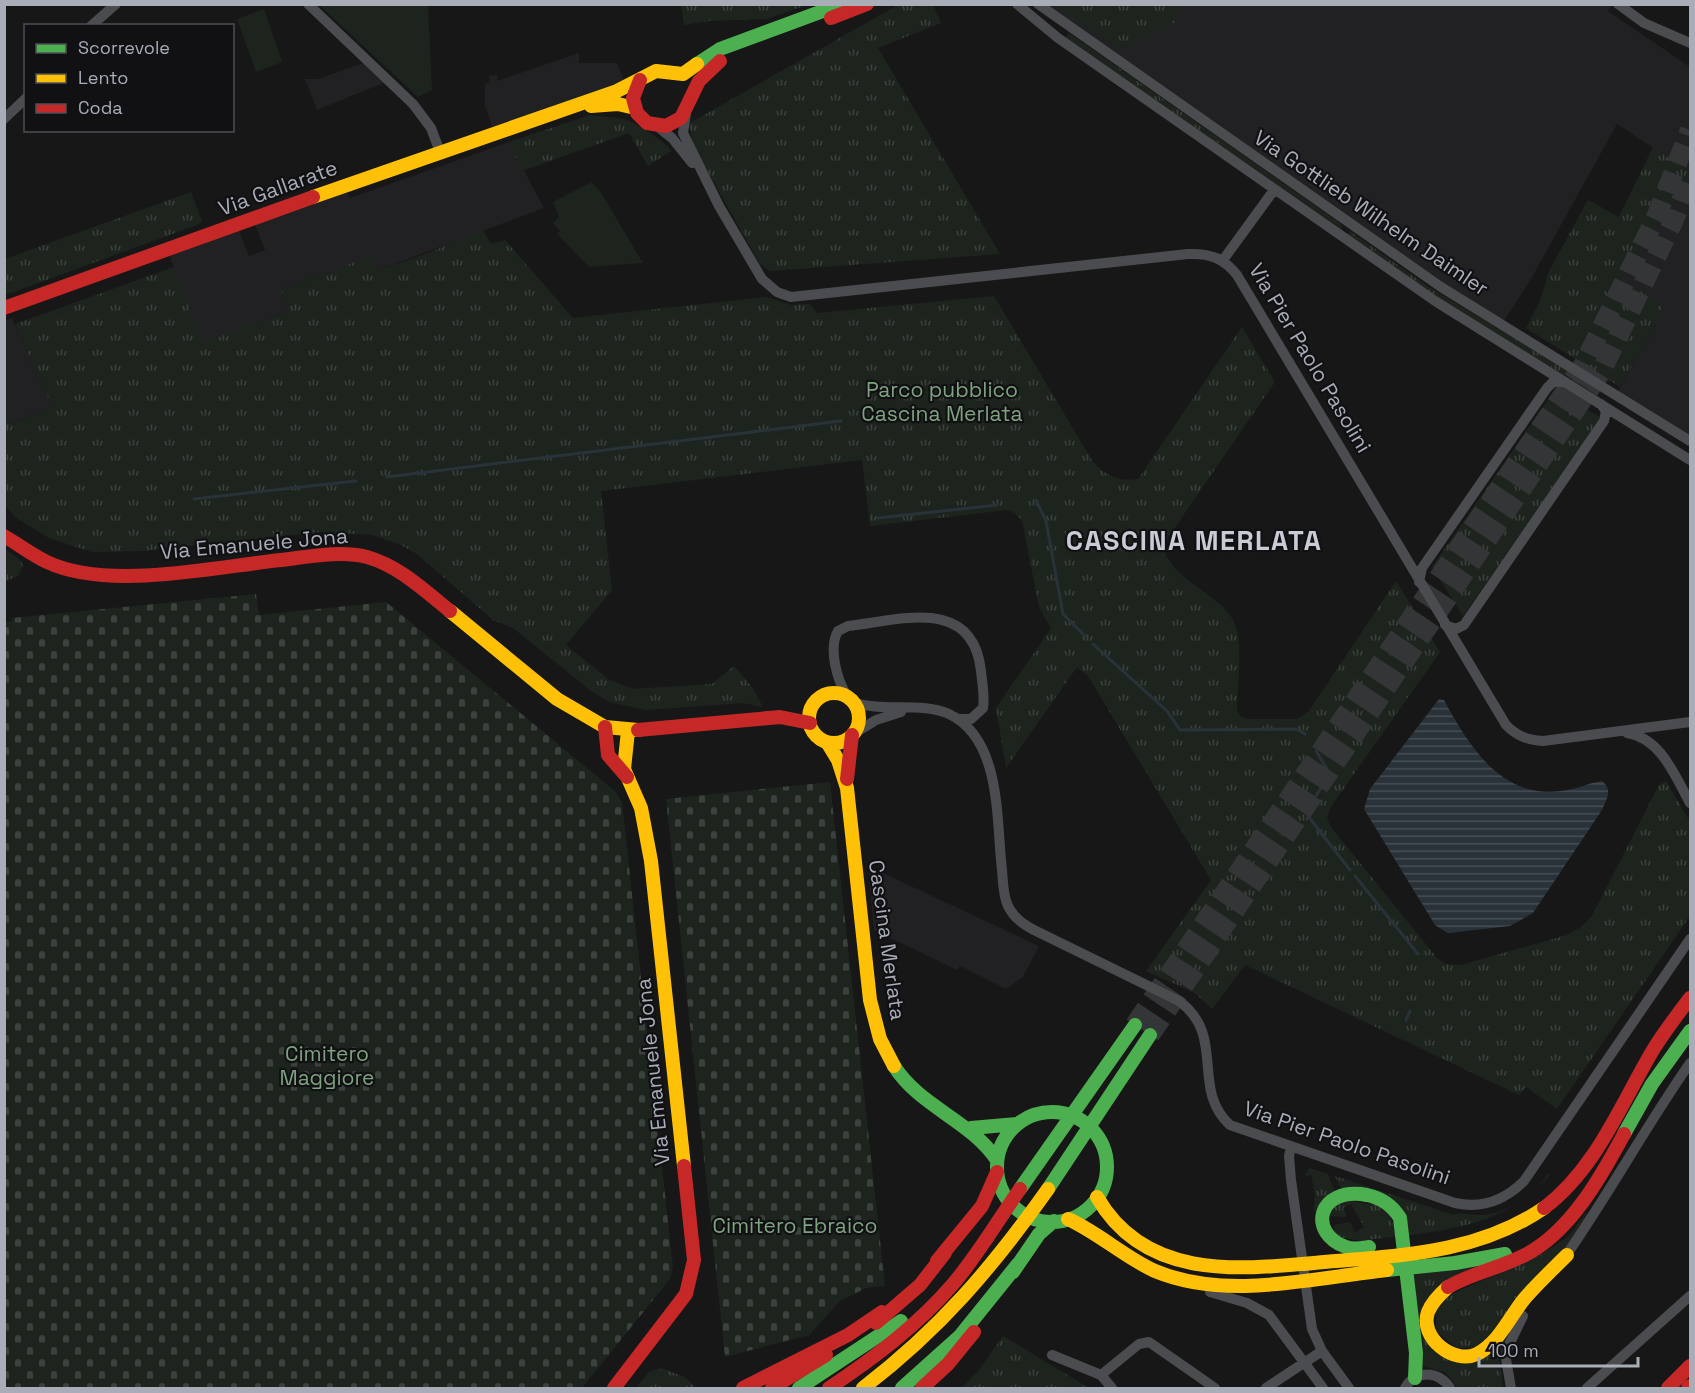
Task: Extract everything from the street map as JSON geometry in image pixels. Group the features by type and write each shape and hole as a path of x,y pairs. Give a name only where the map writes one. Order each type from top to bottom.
{"main road":[{"name":"Via Gallarate","path":"4,308 440,152 617,92 656,71 682,74 720,49 842,4"},
{"path":"640,80 633,98 635,108 641,118 657,126 674,124 688,106 699,81 723,59 867,4"},
{"path":"674,73 686,84 688,106"},
{"name":"Via Gallarate","path":"566,108 618,104 635,108"},
{"name":"Via Emanuele Jona","path":"4,536 47,562 74,571 105,576 139,575 324,555 348,554 373,558 403,573 557,699 605,727 628,731 623,761 627,777 641,808 651,861 694,1260 686,1294 614,1389"},
{"path":"628,731 780,717 799,718 810,723 819,738 836,743 853,734 859,713 851,699 828,693 813,705 780,717"},
{"path":"810,723 813,705"},
{"name":"Via Emanuele Jona","path":"605,727 608,755 627,777"},
{"name":"Cascina Merlata","path":"846,788 853,734"},
{"name":"Cascina Merlata","path":"827,742 838,760 846,788 871,1005 881,1042 900,1076 922,1098 971,1128 987,1143 997,1166"},
{"path":"1097,1197 1110,1219 1143,1243 1184,1261 1216,1268 1260,1269 1419,1253 1482,1240 1533,1216 1566,1188 1597,1147 1664,1032 1690,998"},
{"path":"829,1389 890,1347 930,1309 979,1250 1033,1166 1134,1025"},
{"path":"1567,1255 1520,1305 1497,1338 1486,1349 1474,1355 1460,1357 1443,1349 1432,1337 1428,1314 1441,1291 1457,1281 1526,1256 1548,1239 1569,1216 1606,1171 1661,1073 1690,1031"},
{"path":"883,1389 957,1320 1150,1035"},
{"path":"772,1389 892,1311 921,1285 987,1198 1003,1141 1017,1124 1045,1113 1062,1113 1078,1119 1091,1129 1102,1145 1106,1173 1097,1197 1085,1210 1054,1220 1039,1234 972,1334 948,1364 922,1389"},
{"path":"971,1128 1017,1124"},
{"path":"997,1166 1002,1190 1017,1210 1096,1231 1126,1255 1164,1275 1184,1281 1223,1286 1482,1259 1510,1253 1530,1245 1569,1216"},
{"path":"799,1389 874,1341 928,1298 1033,1166"},
{"path":"1410,1383 1416,1353 1409,1287 1403,1231 1400,1218 1393,1207 1383,1199 1357,1191 1336,1194 1327,1203 1323,1212 1325,1230 1335,1241 1346,1247 1482,1240"},
{"path":"863,1389 908,1355 937,1329 1012,1238"},
{"path":"743,1389 865,1324 904,1294 945,1253"},
{"path":"902,1389 960,1336 1018,1264"},
{"path":"1668,1389 1690,1366"}],"street":[{"path":"93,24 116,4"},
{"path":"308,4 413,104 431,128 440,152"},
{"name":"Via Gottlieb Wilhelm Daimler","path":"1017,4 1058,38 1435,301 1690,460"},
{"name":"Via Gottlieb Wilhelm Daimler","path":"1038,4 1441,286 1690,441"},
{"path":"1618,4 1644,23 1688,38"},
{"path":"4,119 24,100"},
{"name":"Via Pier Paolo Pasolini","path":"688,106 683,134 701,175 762,279 777,292 791,297 1188,254 1205,254 1223,260 1237,275 1498,714 1515,734 1528,740 1543,741 1690,722"},
{"name":"Via Pier Paolo Pasolini","path":"657,126 672,138 701,175"},
{"path":"1223,260 1274,190"},
{"path":"1419,582 1422,568 1547,388 1553,382 1565,382"},
{"path":"1445,625 1456,628 1464,625 1604,421 1606,411 1601,404"},
{"path":"851,699 838,676 834,647 838,631 848,626 942,618 967,633 980,659 983,708 971,719 957,719"},
{"name":"Via Pier Paolo Pasolini","path":"851,699 874,709 931,709 957,719 978,738 989,762 1004,891 1013,915 1034,930 1179,1001 1191,1010 1203,1030 1211,1096 1220,1117 1240,1131 1455,1203 1480,1205 1506,1197 1524,1181 1690,939"},
{"name":"Via Pier Paolo Pasolini","path":"853,734 876,720 907,710"},
{"name":"Via Pier Paolo Pasolini","path":"1624,732 1636,734 1654,744 1690,802"},
{"path":"1511,1389 1506,1359 1511,1337 1567,1255 1657,1111 1690,1063"},
{"path":"1291,1148 1288,1160 1312,1329 1322,1351 1349,1389"},
{"path":"1164,1275 1197,1288 1240,1300 1269,1315 1323,1389"},
{"path":"1587,1389 1690,1296"},
{"path":"1101,1375 1139,1344 1149,1342 1215,1389"},
{"path":"1266,1389 1322,1351"},
{"path":"1052,1355 1101,1375 1112,1389"},
{"path":"1410,1383 1435,1375 1450,1389"}],"shaded area":[{"path":"1048,5 1612,5 1608,11 1690,67 1690,172 1617,124 1531,279 1504,321 1443,283 1068,22"},
{"path":"579,53 579,63 617,63 625,84 494,131 485,106 485,84 489,82 489,76 497,75 497,81"},
{"path":"366,62 386,82 317,110 305,79 318,79"},
{"path":"509,142 544,208 376,271 370,257 281,290 288,312 202,344 168,252 238,228 249,256 265,250 254,222 346,188 350,198"},
{"path":"1690,178 1690,436 1617,393 1657,322 1619,277"},
{"path":"12,318 52,407 10,424 5,411 4,321"},
{"path":"1439,699 1444,700 1476,751 1504,778 1521,787 1540,791 1561,791 1602,781 1608,791 1602,810 1533,913 1510,926 1448,933 1435,925 1364,809 1370,789"},
{"path":"868,866 1039,946 1023,977 1006,989 960,966 957,970 874,930"}],"green space":[{"path":"681,4 806,5 767,19 708,21 684,25"},
{"path":"1178,4 1176,22 1123,51 1055,5"},
{"path":"319,5 428,5 432,90 418,97"},
{"path":"898,5 933,5 941,23 878,48 1000,254 770,271 760,264 695,149 688,124"},
{"path":"264,9 282,62 256,72 237,19"},
{"path":"1069,33 1341,224 1342,229 1065,38"},
{"path":"590,115 629,121 659,139 671,151 648,166 629,133 522,171 509,142"},
{"path":"1653,147 1690,172 1690,178 1619,277 1662,305 1657,322 1620,387 1526,328 1540,301 1549,271 1588,200 1619,217"},
{"path":"592,182 600,191 643,263 589,267 557,234 560,231 553,223 559,217 553,202"},
{"path":"191,192 202,222 197,225 5,295 5,259"},
{"name":"Parco pubblico Cascina Merlata","path":"482,229 491,244 505,240 573,318 767,297 791,305 810,304 817,313 994,296 1093,462 1108,474 1124,480 1138,479 1242,327 1275,382 1167,539 1164,550 1178,572 1231,616 1238,636 1237,710 1240,716 1247,719 1297,719 1309,711 1396,581 1440,652 1330,808 1327,818 1330,826 1437,958 1445,964 1461,965 1567,935 1581,927 1592,916 1659,785 1666,781 1690,822 1690,916 1557,1109 1526,1087 1519,1095 1245,965 1212,1009 1195,993 1146,971 1211,880 1088,676 1077,667 1006,768 996,708 1051,628 1039,607 1022,521 1015,513 1007,510 870,526 862,460 601,491 612,590 566,645 608,679 632,689 712,684 734,666 752,687 763,707 743,703 646,710 609,702 590,690 513,628 493,620 417,554 401,545 373,535 320,532 142,551 92,552 49,538 15,517 5,505 5,411 11,424 52,407 15,324 174,267 202,343 288,312 281,290 371,256 376,271 431,252"},
{"path":"1350,231 1429,287 1585,381 1582,386 1437,297 1347,236"},
{"path":"1555,390 1601,418 1463,616 1432,567"},
{"path":"5,549 19,559 23,565 18,576 6,581"},
{"name":"Cimitero Maggiore","path":"256,594 259,615 386,602 616,792 622,803 673,1267 670,1279 582,1388 5,1388 5,622 12,621 12,618"},
{"name":"Cimitero Ebraico","path":"830,782 885,1286 866,1288 840,1301 809,1335 725,1357 666,799"},
{"path":"1309,1168 1328,1174 1334,1190 1314,1212 1315,1194 1311,1175 1305,1176"},
{"path":"1335,1176 1454,1215 1460,1213 1482,1215 1510,1207 1486,1219 1450,1229 1409,1235 1407,1225 1340,1187"},
{"path":"1338,1199 1386,1207 1398,1236 1360,1241 1335,1236 1334,1225 1350,1222 1355,1233 1364,1227 1351,1204 1343,1208 1347,1217 1329,1216"},
{"path":"1586,1213 1589,1215 1567,1247 1479,1347 1457,1348 1436,1331 1436,1309 1445,1297 1540,1255 1568,1237"},
{"path":"1477,1267 1426,1301 1444,1357 1508,1335 1499,1358 1503,1388 1458,1388 1445,1372 1421,1366 1412,1274"},
{"path":"1003,1336 1089,1388 962,1388 979,1370"},
{"path":"661,1368 685,1377 695,1387 636,1388 649,1372"}],"waterway":[{"path":"387,477 841,421"},
{"path":"194,499 356,481"},
{"path":"1036,500 1046,521 1063,614 1085,636"},
{"path":"878,518 997,505"},
{"path":"1093,644 1167,711 1180,730 1296,729 1305,734"},
{"path":"1316,751 1327,769 1328,778 1309,806 1308,816 1350,870"},
{"path":"1355,876 1418,954"},
{"path":"1406,1020 1410,1011"}],"tunnel":[{"path":"1135,1025 1584,364 1657,215 1690,130"},
{"path":"1150,1035 1601,372 1673,222 1690,178"}],"traffic: fast":[{"path":"697,64 720,49 842,4"},
{"path":"1020,1189 1135,1025"},
{"path":"1624,1134 1652,1084 1690,1031"},
{"path":"1048,1189 1150,1035"},
{"path":"894,1066 917,1092 973,1134 997,1160"},
{"path":"1052,1112 1073,1117 1091,1128 1102,1146 1107,1167 1102,1188 1091,1206 1073,1217 1052,1222 1031,1217 1013,1206 1002,1188 997,1167 1002,1146 1013,1128 1031,1117 1052,1112"},
{"path":"971,1128 1017,1124"},
{"path":"1369,1247 1349,1248 1334,1241 1326,1232 1322,1222 1323,1213 1328,1204 1350,1194 1367,1195 1386,1203 1400,1218 1416,1353 1415,1378"},
{"path":"1013,1272 1039,1234 1054,1221"},
{"path":"1387,1270 1455,1263 1505,1254"},
{"path":"902,1388 960,1336 1018,1264"},
{"path":"799,1388 901,1321"}],"traffic: slow":[{"path":"313,197 617,91 656,71 683,74 697,64"},
{"path":"591,106 618,104 635,108"},
{"path":"450,611 557,699 605,727 638,730"},
{"path":"834,693 852,700 859,718 852,736 834,743 816,736 809,718 816,700 834,693"},
{"path":"628,731 624,769 641,808 651,861 684,1166"},
{"path":"827,742 838,760 847,788 870,1000 880,1039 894,1066"},
{"path":"863,1388 891,1366 941,1320 985,1271 1048,1189"},
{"path":"1097,1197 1118,1226 1144,1246 1173,1258 1204,1265 1236,1267 1364,1259 1418,1253 1495,1234 1544,1208"},
{"path":"1068,1219 1155,1271 1183,1280 1211,1285 1270,1285 1387,1270"},
{"path":"1448,1287 1436,1298 1428,1312 1429,1331 1433,1340 1449,1352 1458,1356 1477,1354 1492,1343 1525,1298 1567,1255"}],"traffic: jam":[{"path":"831,18 867,4"},
{"path":"640,80 633,98 637,113 647,123 666,126 681,118 699,81 720,61"},
{"path":"4,308 313,197"},
{"path":"4,536 47,562 72,571 100,575 162,575 324,555 357,555 390,566 421,587 450,611"},
{"path":"638,730 780,717 810,723"},
{"path":"605,727 608,755 627,777"},
{"path":"847,779 852,735"},
{"path":"1544,1208 1562,1192 1593,1155 1653,1050 1690,998"},
{"path":"1448,1287 1525,1255 1556,1232 1583,1202 1624,1134"},
{"path":"614,1388 686,1294 694,1260 684,1166"},
{"path":"937,1261 982,1206 997,1172"},
{"path":"829,1388 895,1340 939,1299 971,1261 1020,1189"},
{"path":"876,1323 920,1285 945,1253"},
{"path":"743,1388 848,1335 882,1312"},
{"path":"922,1388 948,1364 974,1332"},
{"path":"772,1388 826,1355"},
{"path":"1668,1388 1690,1366"}],"district":[{"name":"CASCINA MERLATA","path":"1194,541"}]}
